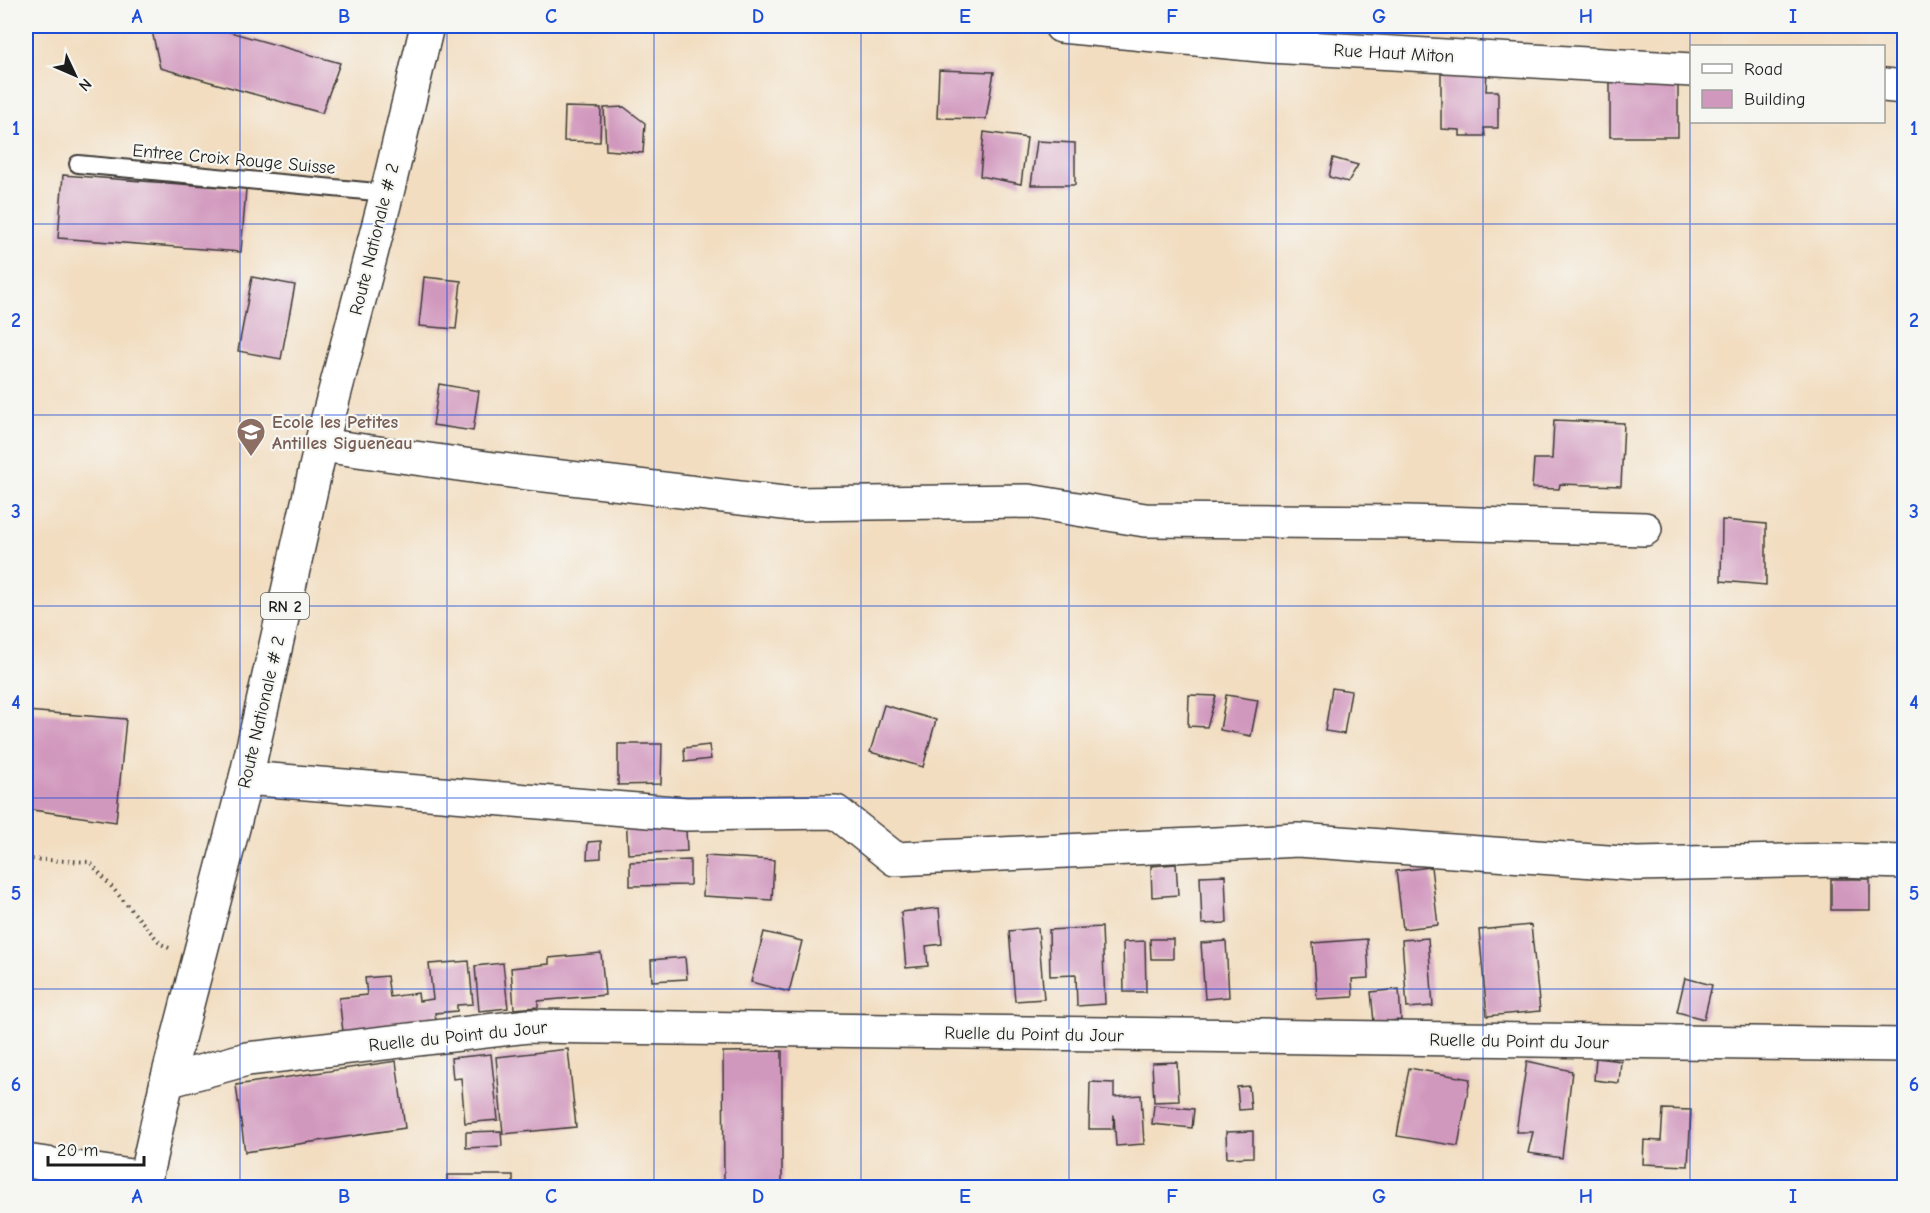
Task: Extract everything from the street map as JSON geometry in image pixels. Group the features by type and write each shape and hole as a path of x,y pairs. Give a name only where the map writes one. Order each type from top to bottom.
{"street":[{"name":"Route Nationale # 2","path":"144,1183 167,1081 246,778 321,445 387,193 427,26"},
{"name":"Rue Haut Miton","path":"1061,26 1270,46 1690,70"},
{"path":"1885,85 1905,87"},
{"path":"321,445 494,469 792,504 1028,501 1145,520 1407,522 1645,529"},
{"path":"246,778 686,814 836,812 895,859 1298,840 1636,864 1839,860 1905,862"},
{"name":"Ruelle du Point du Jour","path":"167,1081 247,1059 528,1026 1905,1045"},
{"path":"26,1161 144,1183"}],"lane":[{"name":"Entree Croix Rouge Suisse","path":"78,164 387,193"}],"path":[{"path":"26,859 90,862 161,944 198,965"}],"building":[{"path":"151,26 209,26 340,63 322,113 160,68"},
{"path":"1441,68 1487,68 1486,91 1498,91 1498,128 1484,128 1485,136 1460,136 1460,130 1441,129"},
{"path":"939,70 994,72 986,119 937,118"},
{"path":"1610,81 1678,81 1678,137 1610,137"},
{"path":"565,107 601,108 600,142 564,141"},
{"path":"624,107 645,123 643,153 606,150 604,108"},
{"path":"984,132 1027,138 1021,184 980,176"},
{"path":"1037,141 1075,143 1075,185 1031,185"},
{"path":"1333,158 1358,165 1348,182 1329,177"},
{"path":"63,175 246,189 241,252 58,238"},
{"path":"252,277 295,285 281,359 238,351"},
{"path":"424,277 461,281 456,329 419,326"},
{"path":"439,384 479,391 473,431 433,425"},
{"path":"1554,420 1624,423 1621,486 1560,484 1559,489 1532,488 1534,459 1552,459"},
{"path":"1722,520 1766,524 1766,585 1721,581"},
{"path":"1332,688 1351,691 1344,734 1325,731"},
{"path":"1189,695 1216,696 1207,727 1188,726"},
{"path":"1226,695 1258,700 1251,736 1220,730"},
{"path":"884,705 936,720 923,767 870,752"},
{"path":"26,711 126,719 116,822 26,809"},
{"path":"618,744 662,744 661,784 618,785"},
{"path":"709,745 711,759 685,762 684,748"},
{"path":"685,809 687,851 628,854 626,813"},
{"path":"601,841 601,858 587,859 588,842"},
{"path":"705,856 774,860 772,900 703,896"},
{"path":"690,860 690,885 630,886 630,862"},
{"path":"1176,864 1178,895 1152,897 1151,866"},
{"path":"1431,867 1438,925 1403,929 1396,871"},
{"path":"1225,875 1227,923 1202,924 1200,876"},
{"path":"1831,879 1870,879 1870,910 1831,910"},
{"path":"939,908 942,944 926,946 928,966 906,968 901,912"},
{"path":"1531,925 1540,1011 1487,1016 1479,930"},
{"path":"1102,927 1105,1004 1077,1006 1076,975 1050,976 1049,930"},
{"path":"1038,928 1044,999 1015,1001 1009,931"},
{"path":"764,932 802,941 789,992 751,982"},
{"path":"1428,938 1433,1006 1407,1008 1402,940"},
{"path":"1150,939 1173,939 1173,959 1151,959"},
{"path":"1367,939 1369,978 1352,979 1353,997 1317,999 1313,943"},
{"path":"1145,941 1146,992 1124,992 1123,942"},
{"path":"1226,941 1229,997 1205,999 1201,943"},
{"path":"601,953 605,995 538,1001 538,1007 514,1009 511,968 549,964 549,958"},
{"path":"685,957 687,979 652,981 651,960"},
{"path":"469,961 473,1004 457,1005 457,1011 435,1013 437,1028 344,1040 339,998 367,995 365,978 387,976 390,997 418,993 419,1001 433,999 429,964"},
{"path":"503,963 508,1008 479,1011 475,966"},
{"path":"1685,978 1712,985 1704,1019 1677,1012"},
{"path":"1399,989 1401,1020 1374,1022 1371,992"},
{"path":"568,1049 576,1127 503,1134 496,1057"},
{"path":"782,1051 782,1185 724,1186 723,1052"},
{"path":"491,1054 498,1120 465,1123 461,1078 453,1079 451,1058"},
{"path":"1596,1058 1621,1061 1619,1083 1594,1080"},
{"path":"396,1061 405,1128 245,1152 236,1085"},
{"path":"1527,1061 1572,1071 1562,1158 1528,1153 1533,1132 1516,1132"},
{"path":"1177,1062 1179,1101 1154,1102 1152,1063"},
{"path":"1409,1068 1470,1079 1458,1146 1397,1136"},
{"path":"1090,1082 1114,1083 1114,1097 1141,1095 1144,1144 1116,1146 1114,1115 1113,1129 1089,1129"},
{"path":"1249,1086 1251,1109 1239,1110 1237,1087"},
{"path":"1154,1105 1194,1109 1192,1128 1152,1124"},
{"path":"1663,1109 1691,1110 1688,1166 1643,1164 1644,1140 1661,1141"},
{"path":"501,1131 502,1146 466,1148 466,1132"},
{"path":"1253,1131 1253,1157 1227,1158 1226,1132"},
{"path":"447,1175 513,1175 513,1188 447,1188"}],"place":[{"name":"Ecole les Petites Antilles Sigueneau","path":"251,458"}]}
